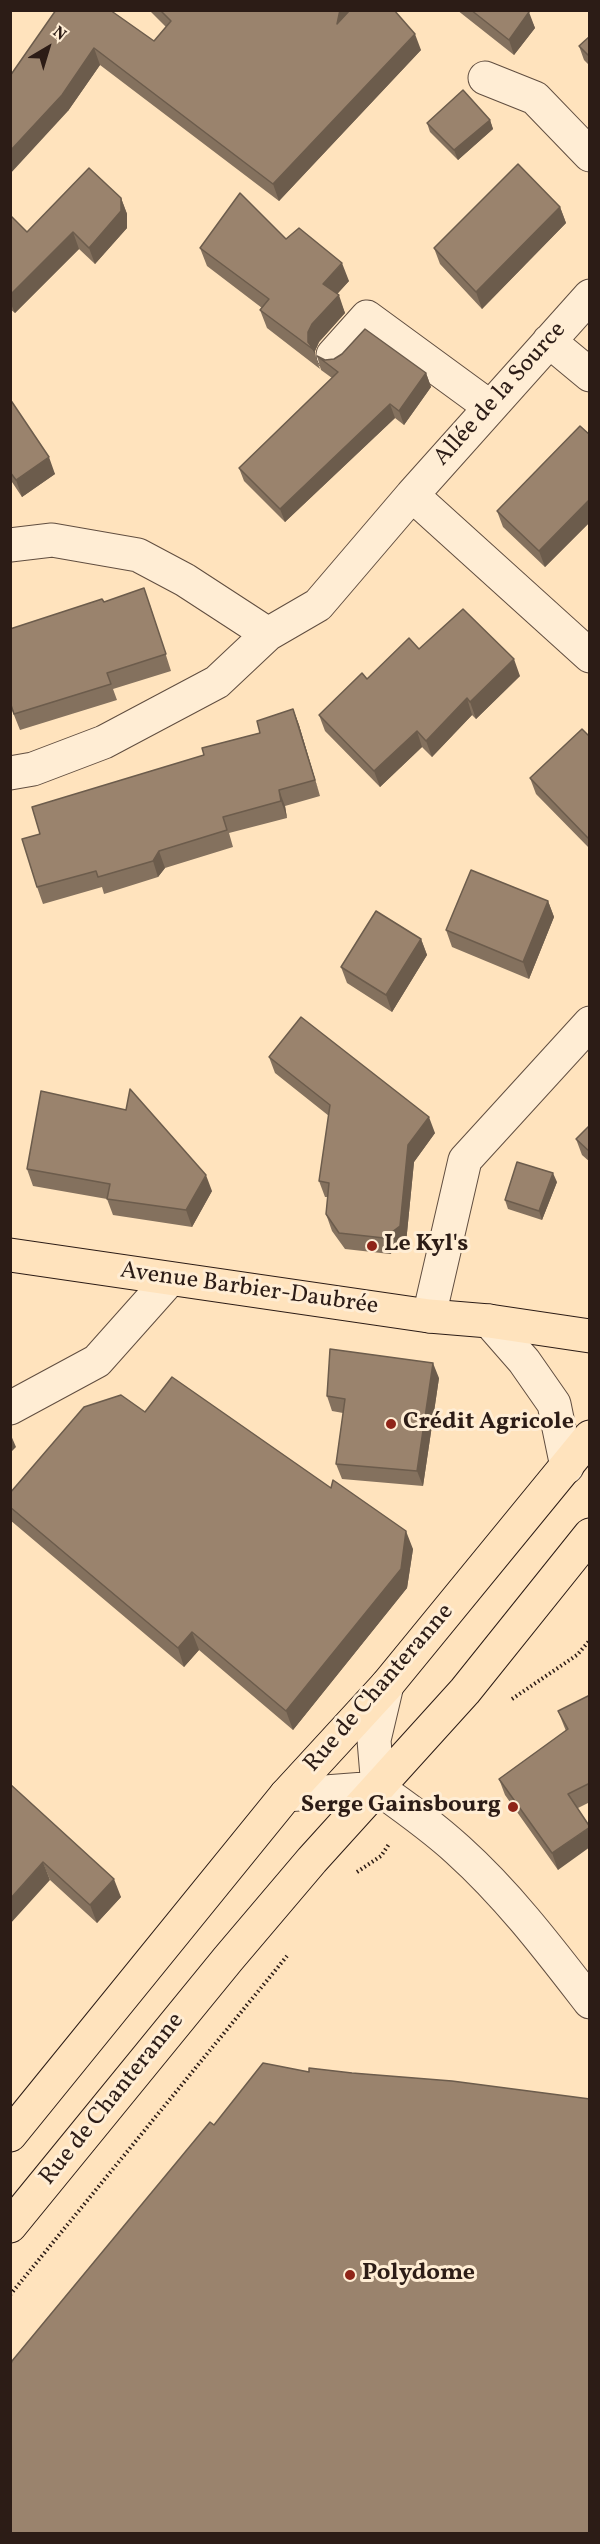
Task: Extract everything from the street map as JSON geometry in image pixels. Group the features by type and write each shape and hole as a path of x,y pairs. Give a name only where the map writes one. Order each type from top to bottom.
{"main road":[{"name":"Avenue Barbier-Daubrée","path":"10,1255 429,1316 489,1321 590,1336"},
{"name":"Rue de Chanteranne","path":"10,2135 286,1795 387,1685 590,1437"},
{"name":"Rue de Chanteranne","path":"10,2226 228,1959 312,1860 465,1691 590,1535"}],"street":[{"path":"485,78 535,98 590,155"},
{"name":"Allée de la Source","path":"10,773 33,769 104,742 207,688 217,682 268,634 318,605 412,495 590,296"},
{"path":"333,356 367,317 490,407"},
{"path":"549,340 590,375"},
{"path":"412,495 590,657"},
{"path":"10,545 52,540 138,555 186,579 268,634"},
{"path":"429,1316 465,1160 590,1023"},
{"path":"10,1408 97,1361 170,1279"},
{"path":"489,1321 524,1361 554,1404 567,1467"},
{"path":"378,1788 374,1740 387,1685"},
{"path":"286,1795 378,1788 459,1851 503,1896 590,2002"}],"path":[{"path":"505,1704 569,1662 590,1640"},
{"path":"355,1874 381,1856 413,1813"},
{"path":"10,2295 288,1954"}],"building":[{"path":"56,10 110,10 154,41 171,21 160,10 340,10 337,24 350,10 394,10 415,34 273,184 94,48 62,95 10,151 10,76"},
{"path":"471,10 527,10 529,12 509,40"},
{"path":"590,36 590,57 579,46"},
{"path":"463,90 490,120 454,150 427,123"},
{"path":"518,164 560,207 476,292 434,248"},
{"path":"89,168 121,198 121,211 89,248 73,232 10,295 10,215 27,232"},
{"path":"240,193 286,239 299,228 342,263 323,284 339,295 312,324 308,332 308,342 314,350 260,310 269,299 200,248"},
{"path":"365,329 426,373 399,411 390,404 280,509 239,468 338,372 317,356 325,360 334,359 342,354"},
{"path":"10,399 49,457 16,480 10,472"},
{"path":"580,426 590,435 590,499 539,551 497,511"},
{"path":"144,588 166,654 107,673 111,684 14,714 10,702 10,629"},
{"path":"463,609 514,659 470,702 467,698 426,741 417,731 374,771 319,715 362,673 367,679 409,638 419,649"},
{"path":"293,709 315,780 279,790 281,801 223,817 227,830 159,851 153,861 98,877 96,871 37,887 22,839 40,834 32,807 204,755 202,748 260,733 257,721"},
{"path":"582,729 590,737 590,837 588,838 530,778"},
{"path":"471,870 548,901 523,962 446,930"},
{"path":"376,911 421,939 386,995 341,967"},
{"path":"301,1017 429,1117 408,1145 400,1226 384,1238 339,1233 326,1214 329,1183 319,1181 330,1105 269,1057"},
{"path":"130,1089 206,1175 186,1210 107,1199 110,1184 27,1169 41,1091 126,1110"},
{"path":"590,1125 590,1152 576,1139"},
{"path":"517,1162 553,1173 539,1211 505,1200"},
{"name":"Crédit Agricole","path":"330,1349 433,1363 417,1471 336,1464 345,1399 327,1396"},
{"path":"172,1377 331,1488 333,1480 406,1531 401,1569 286,1711 192,1632 178,1648 10,1507 10,1493 84,1407 121,1395 145,1412"},
{"path":"590,1695 590,1783 568,1794 590,1827 552,1853 499,1779 568,1729 558,1711"},
{"path":"10,1784 114,1879 90,1905 43,1862 10,1899"},
{"name":"Polydome","path":"263,2063 309,2072 309,2068 452,2081 590,2099 590,2534 10,2534 10,2367 12,2361 210,2122 214,2125"}],"place":[{"name":"Le Kyl's","path":"372,1246"},
{"name":"Crédit Agricole","path":"391,1424"},
{"name":"Serge Gainsbourg","path":"513,1807"},
{"name":"Polydome","path":"350,2275"}]}
